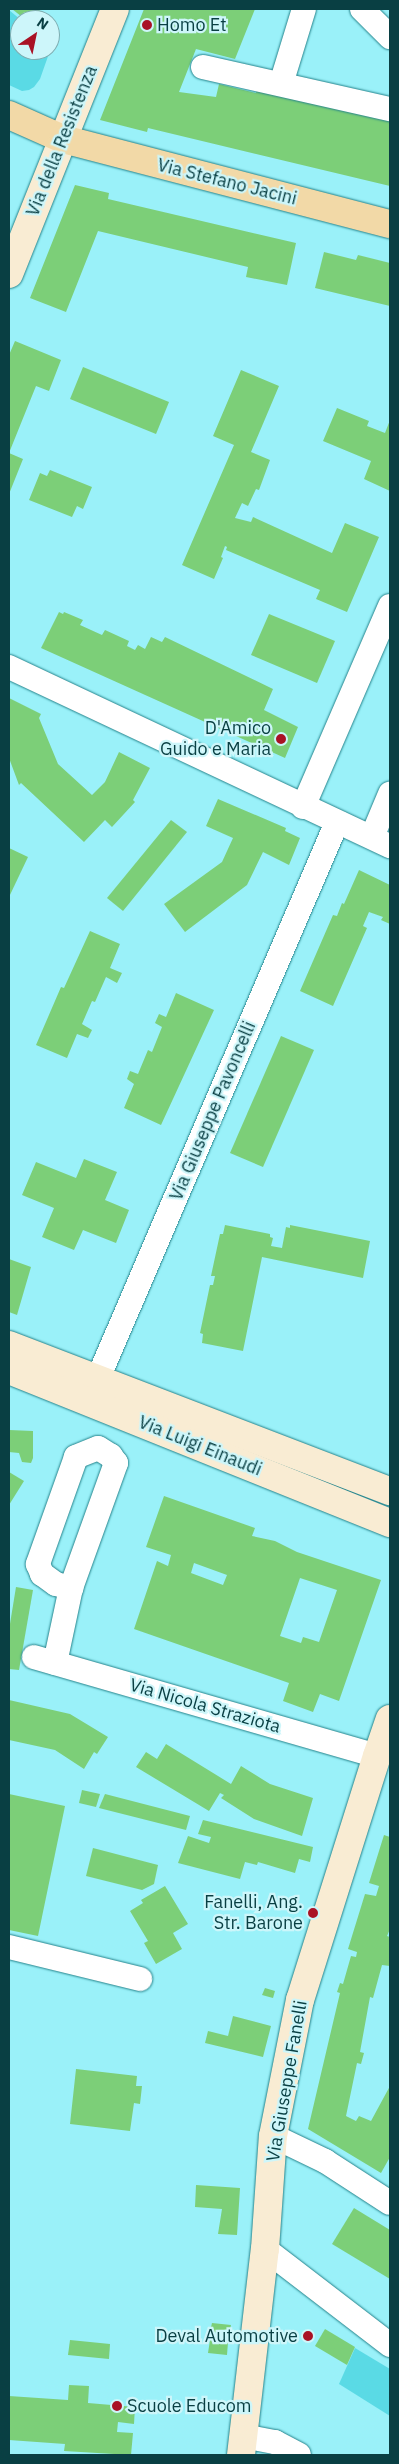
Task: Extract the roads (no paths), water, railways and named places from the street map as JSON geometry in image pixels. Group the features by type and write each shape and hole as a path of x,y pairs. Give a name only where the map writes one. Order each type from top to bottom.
{"main road":[{"name":"Via Stefano Jacini","path":"9,115 63,139 390,224"}],"street":[{"name":"Via della Resistenza","path":"9,274 115,9"},
{"path":"281,84 304,9"},
{"path":"362,9 390,36"},
{"path":"203,67 390,110"},
{"path":"303,807 390,606"},
{"path":"9,667 303,807 381,842 390,794"},
{"name":"Via Giuseppe Pavoncelli","path":"93,1390 337,822"},
{"name":"Via Luigi Einaudi","path":"9,1344 93,1390 390,1522"},
{"name":"Via Luigi Einaudi","path":"9,1370 93,1390 390,1491"},
{"path":"98,1448 111,1456 116,1463 71,1588 56,1584 42,1574 38,1564 76,1457 98,1448"},
{"name":"Via Nicola Straziota","path":"71,1588 44,1660 377,1756"},
{"name":"Via Giuseppe Fanelli","path":"242,2446 265,2249 273,2136 300,2000 390,1719"},
{"path":"9,1947 140,1979"},
{"path":"273,2136 325,2161 390,2203"},
{"path":"265,2249 390,2345"},
{"path":"242,2446 275,2442 299,2455"}],"place":[{"name":"Homo Et","path":"147,25"},
{"name":"D'Amico Guido e Maria","path":"281,739"},
{"name":"Fanelli, Ang. Str. Barone","path":"313,1913"},
{"name":"Deval Automotive","path":"308,2336"},
{"name":"Scuole Educom","path":"117,2406"}]}
